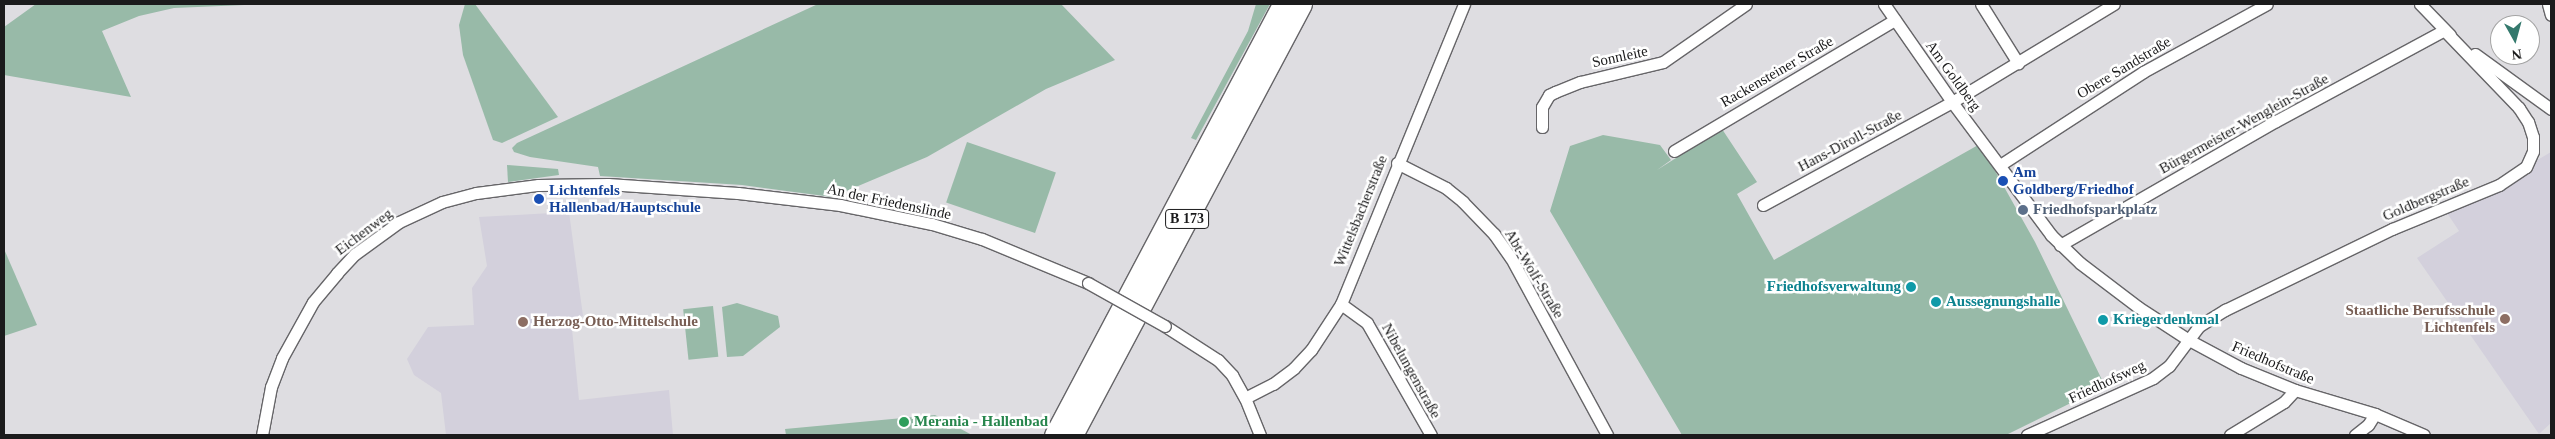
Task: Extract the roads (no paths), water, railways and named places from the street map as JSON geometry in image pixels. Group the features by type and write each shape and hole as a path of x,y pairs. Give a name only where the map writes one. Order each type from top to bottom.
{"highway":[{"name":"B 173","path":"1054,435 1282,4"},
{"name":"B 173","path":"1073,435 1302,4"}],"street":[{"name":"Wittelsbacherstraße","path":"1245,398 1273,384 1294,368 1311,350 1341,304 1397,163 1464,4"},
{"name":"Sonnleite","path":"1542,127 1542,107 1549,96 1555,92 1580,82 1663,62 1746,4"},
{"path":"1981,4 2018,62"},
{"name":"Hans-Diroll-Straße","path":"1763,205 1952,102 2114,4"},
{"name":"Obere Sandstraße","path":"2000,165 2143,72 2267,4"},
{"path":"2420,4 2444,30 2551,109"},
{"path":"2548,4 2551,15"},
{"name":"Am Goldberg","path":"1888,5 1895,20 1952,102 2000,165"},
{"name":"Rackensteiner Straße","path":"1674,151 1895,20"},
{"name":"Bürgermeister-Wenglein-Straße","path":"2060,245 2268,126 2444,30"},
{"name":"Goldbergstraße","path":"2187,339 2208,320 2225,310 2392,229 2505,182 2526,167 2533,151 2533,137 2528,122 2519,108 2444,30"},
{"name":"Abt-Wolf-Straße","path":"1397,163 1446,188 1463,202 1494,234 1511,258 1607,435"},
{"name":"Friedhofstraße","path":"2000,165 2060,245 2138,307 2187,339 2241,368 2295,390 2375,414 2424,435"},
{"name":"An der Friedenslinde","path":"587,184 738,193 840,204 932,224 982,239 1088,283 1164,326 1218,360 1232,376 1245,398 1260,435"},
{"name":"Eichenweg","path":"262,435 274,378 294,332 320,292 355,254 378,236 399,222 442,202 476,193 538,185 587,184"},
{"name":"Nibelungenstraße","path":"1341,304 1367,323 1430,435"},
{"name":"Friedhofsweg","path":"2027,435 2153,378 2169,366 2187,339"},
{"path":"2230,435 2284,402 2295,390"},
{"path":"2355,435 2368,425 2375,414"}],"place":[{"name":"Am Goldberg/Friedhof","path":"2003,181"},
{"name":"Lichtenfels Hallenbad/Hauptschule","path":"539,199"},
{"name":"Friedhofsparkplatz","path":"2023,210"},
{"name":"Friedhofsverwaltung","path":"1911,287"},
{"name":"Aussegnungshalle","path":"1936,302"},
{"name":"Staatliche Berufsschule Lichtenfels","path":"2505,319"},
{"name":"Kriegerdenkmal","path":"2103,320"},
{"name":"Herzog-Otto-Mittelschule","path":"523,322"},
{"name":"Merania - Hallenbad","path":"904,422"}]}
